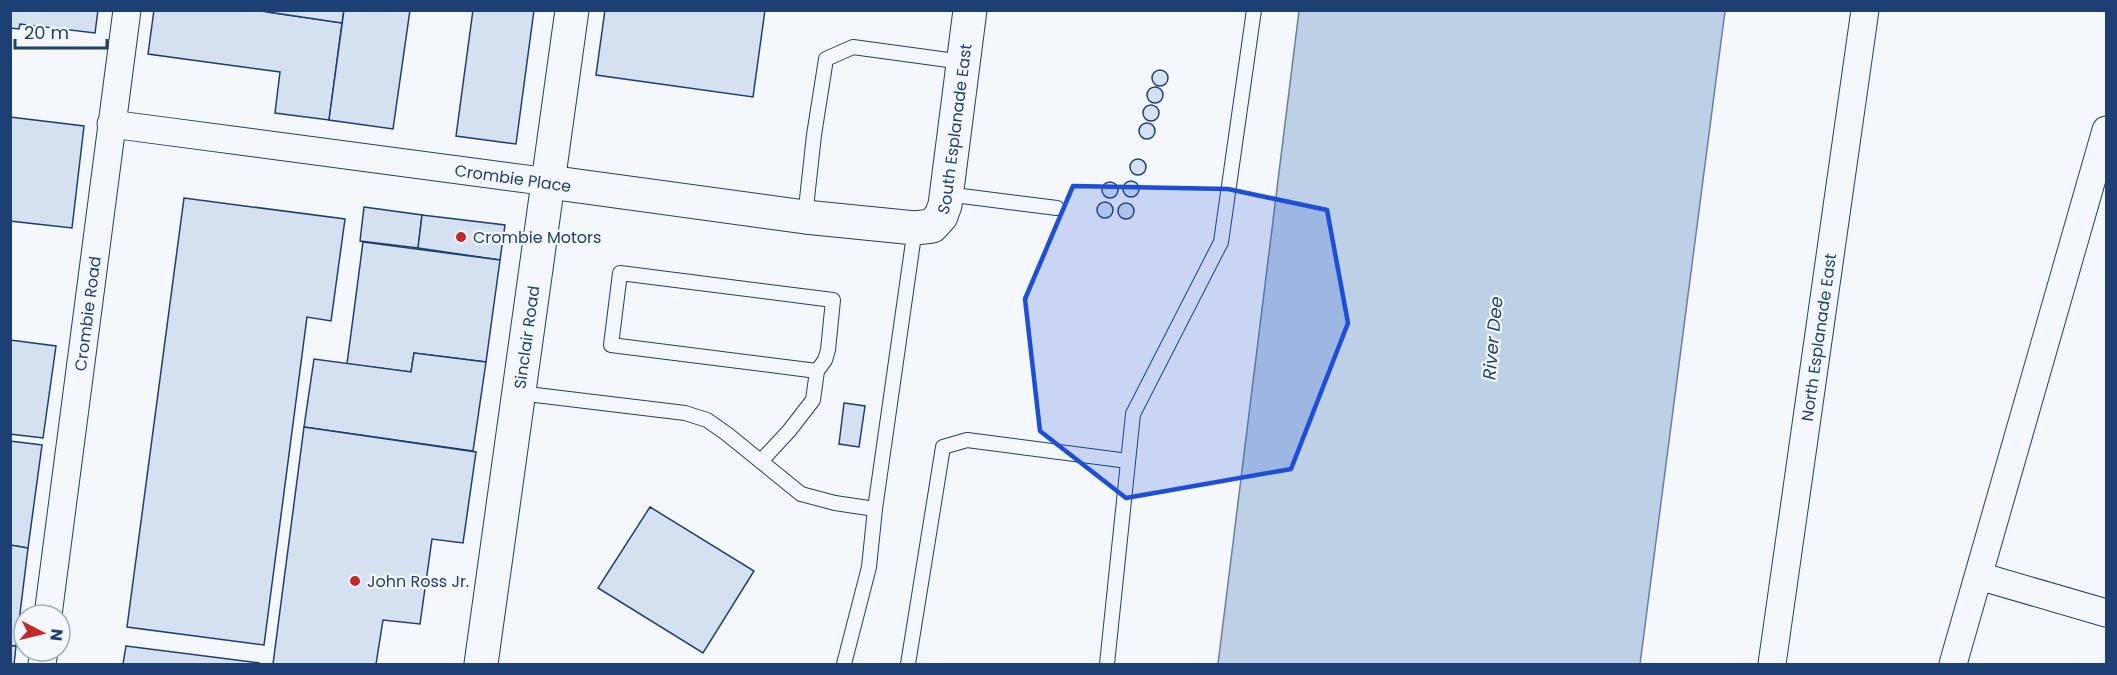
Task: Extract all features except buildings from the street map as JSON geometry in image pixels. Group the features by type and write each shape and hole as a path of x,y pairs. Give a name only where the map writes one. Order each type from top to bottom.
{"street":[{"name":"Crombie Road","path":"50,603 111,124 128,10"},
{"name":"Sinclair Road","path":"481,664 572,10"},
{"name":"South Esplanade East","path":"915,228 933,226 941,216 946,194 970,10"},
{"name":"North Esplanade East","path":"1772,664 1866,10"},
{"name":"Crombie Place","path":"111,124 805,217 915,228"},
{"path":"1953,664 2106,130"},
{"path":"1979,576 2106,613"}],"lane":[{"path":"1107,664 1133,414 1221,242 1254,10"},
{"path":"805,217 814,135 826,59 853,47 963,62"},
{"path":"946,194 1058,208"},
{"path":"844,664 869,567 875,509 915,228"},
{"path":"762,461 813,400 817,371 825,360 828,350 833,300 620,273 611,345 817,371"},
{"path":"518,393 685,413 707,420 762,461 801,494 835,503 875,509"},
{"path":"908,664 943,447 967,440 1128,461"}],"highlighted area":[{"path":"1073,186 1228,189 1327,210 1348,323 1291,469 1126,498 1040,431 1025,299"}],"water":[{"name":"River Dee","path":"1299,11 1725,11 1640,664 1218,664"}],"place":[{"name":"Crombie Motors","path":"461,237"},
{"name":"John Ross Jr.","path":"355,581"}]}
